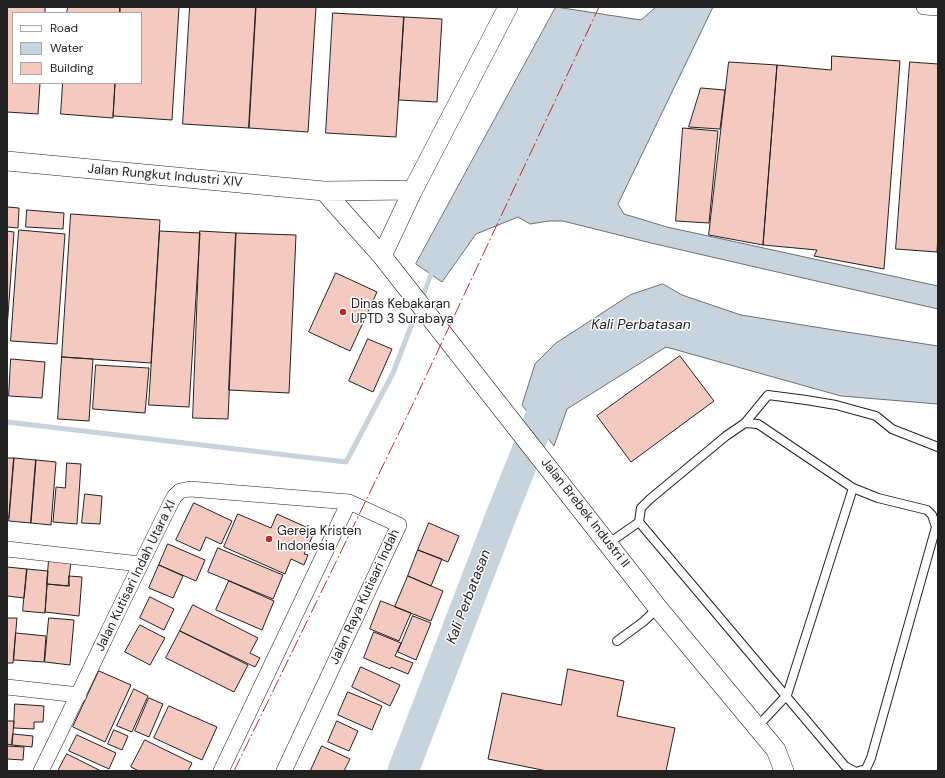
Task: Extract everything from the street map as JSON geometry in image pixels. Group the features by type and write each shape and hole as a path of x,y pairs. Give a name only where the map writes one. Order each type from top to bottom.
{"street":[{"path":"324,191 382,256 412,190 508,7"},
{"path":"924,7 938,8"},
{"name":"Jalan Rungkut Industri XIV","path":"7,161 324,191 412,190"},
{"name":"Jalan Brebek Industri II","path":"382,256 609,543 658,608 776,750 784,771"},
{"name":"Jalan Kutisari Indah Utara XI","path":"41,771 79,695 140,564 174,497 180,491 190,489 349,502"},
{"path":"221,771 349,502"},
{"name":"Jalan Raya Kutisari Indah","path":"284,771 399,525 349,502"},
{"path":"7,549 140,564"},
{"path":"7,687 79,695"}],"lane":[{"path":"609,543 639,522 641,508 650,499 726,436 745,423 768,395 806,400 876,416 892,429 938,447"},
{"path":"745,423 758,424 853,488 901,505 927,510 932,515 936,527 871,758 866,769 859,771"},
{"path":"756,727 787,695 853,488"},
{"path":"639,522 787,695 845,766 854,771"},
{"path":"617,641 643,622 658,608"}],"water":[{"path":"556,7 641,20 656,7 713,7 618,204 624,214 667,227 938,286 938,309 651,243 563,221 549,221 530,224 518,217 476,234 442,282 416,264"},
{"name":"Kali Perbatasan","path":"663,284 682,295 741,315 938,346 938,404 841,396 666,347 567,409 554,446 522,405 535,364 556,343 630,295"}],"building":[{"path":"7,7 45,7 45,12 12,12 12,84 40,84 38,114 7,112"},
{"path":"68,7 120,7 120,12 67,12"},
{"path":"120,7 179,7 172,120 113,116 115,84 142,84 142,12 120,12"},
{"path":"190,7 256,7 249,128 183,124"},
{"path":"256,7 316,7 308,132 249,128"},
{"path":"333,13 404,17 396,137 326,133"},
{"path":"404,17 442,19 437,102 399,100"},
{"path":"832,56 900,61 884,269 814,256 817,250 763,245 777,65 831,70"},
{"path":"729,62 777,65 763,245 709,235"},
{"path":"910,62 938,64 937,252 896,249"},
{"path":"63,84 115,84 113,118 61,114"},
{"path":"701,88 725,90 720,129 689,127"},
{"path":"683,128 718,131 709,223 676,221"},
{"path":"7,207 19,208 18,228 7,227"},
{"path":"27,210 64,213 63,229 26,227"},
{"path":"71,214 160,220 151,363 62,357"},
{"path":"19,230 65,234 57,344 11,341"},
{"path":"7,231 14,232 7,329"},
{"path":"160,231 200,233 189,407 149,405"},
{"path":"200,231 236,233 228,419 193,418"},
{"path":"236,233 296,235 289,393 229,390"},
{"name":"Dinas Kebakaran UPTD 3 Surabaya","path":"336,273 377,292 350,351 309,332"},
{"path":"368,339 392,349 373,392 349,381"},
{"path":"680,356 714,401 631,462 597,416"},
{"path":"62,357 93,359 89,421 58,419"},
{"path":"11,359 45,362 42,398 9,396"},
{"path":"96,365 149,368 145,413 93,409"},
{"path":"7,458 14,458 9,518 7,517"},
{"path":"14,458 36,460 31,523 9,521"},
{"path":"36,460 56,462 51,525 31,523"},
{"path":"67,463 81,464 77,524 53,522 56,487 65,488"},
{"path":"85,494 102,496 100,524 82,523"},
{"path":"194,503 232,521 221,544 206,537 200,551 176,540"},
{"name":"Gereja Kristen Indonesia","path":"238,514 271,528 277,514 315,531 304,554 308,555 304,565 291,559 285,574 224,547"},
{"path":"429,523 459,536 448,562 418,550"},
{"path":"168,544 205,560 196,581 159,565"},
{"path":"218,548 283,575 273,599 208,572"},
{"path":"418,550 442,559 431,586 408,576"},
{"path":"49,560 71,562 68,586 47,584"},
{"path":"159,565 183,576 173,598 149,588"},
{"path":"7,567 27,569 24,598 7,596"},
{"path":"27,569 48,571 45,613 23,611"},
{"path":"69,576 82,577 79,616 45,612 47,584 69,586"},
{"path":"408,576 443,591 431,621 395,607"},
{"path":"229,581 274,601 262,630 216,610"},
{"path":"150,597 174,609 164,630 140,618"},
{"path":"381,601 411,613 399,641 370,629"},
{"path":"193,605 258,638 250,653 260,658 255,667 180,631"},
{"path":"413,616 431,623 416,660 398,652"},
{"path":"7,618 17,618 13,663 7,663"},
{"path":"49,618 74,620 70,665 45,662"},
{"path":"140,625 165,638 150,665 125,652"},
{"path":"180,631 248,665 234,692 166,658"},
{"path":"374,632 401,643 395,656 413,663 408,674 391,667 390,669 364,658"},
{"path":"16,633 46,636 44,662 14,660"},
{"path":"361,667 400,685 390,706 352,687"},
{"path":"568,669 624,681 617,716 675,728 666,771 547,771 488,759 502,693 561,705"},
{"path":"99,671 131,685 105,742 73,727"},
{"path":"134,689 148,696 132,732 117,726"},
{"path":"348,692 382,706 372,730 338,715"},
{"path":"149,698 163,704 149,737 135,731"},
{"path":"15,704 44,706 43,722 34,722 34,729 14,728"},
{"path":"169,706 217,727 202,760 154,738"},
{"path":"7,721 14,721 12,745 7,744"},
{"path":"337,721 358,731 349,751 328,742"},
{"path":"114,730 128,736 122,750 108,744"},
{"path":"13,734 33,736 32,747 12,745"},
{"path":"77,735 116,753 109,769 69,751"},
{"path":"145,740 192,763 188,771 139,771 131,767"},
{"path":"7,746 24,747 23,760 7,759"},
{"path":"322,746 350,759 344,771 311,770"},
{"path":"67,754 101,771 58,771"}],"waterway":[{"path":"422,299 434,269"},
{"path":"7,422 346,462 393,373 418,308"},
{"name":"Kali Perbatasan","path":"403,771 501,516 553,386"}],"power":[{"path":"234,771 412,406 599,7"}],"place":[{"name":"Dinas Kebakaran UPTD 3 Surabaya","path":"343,312"},
{"name":"Gereja Kristen Indonesia","path":"269,539"}]}
